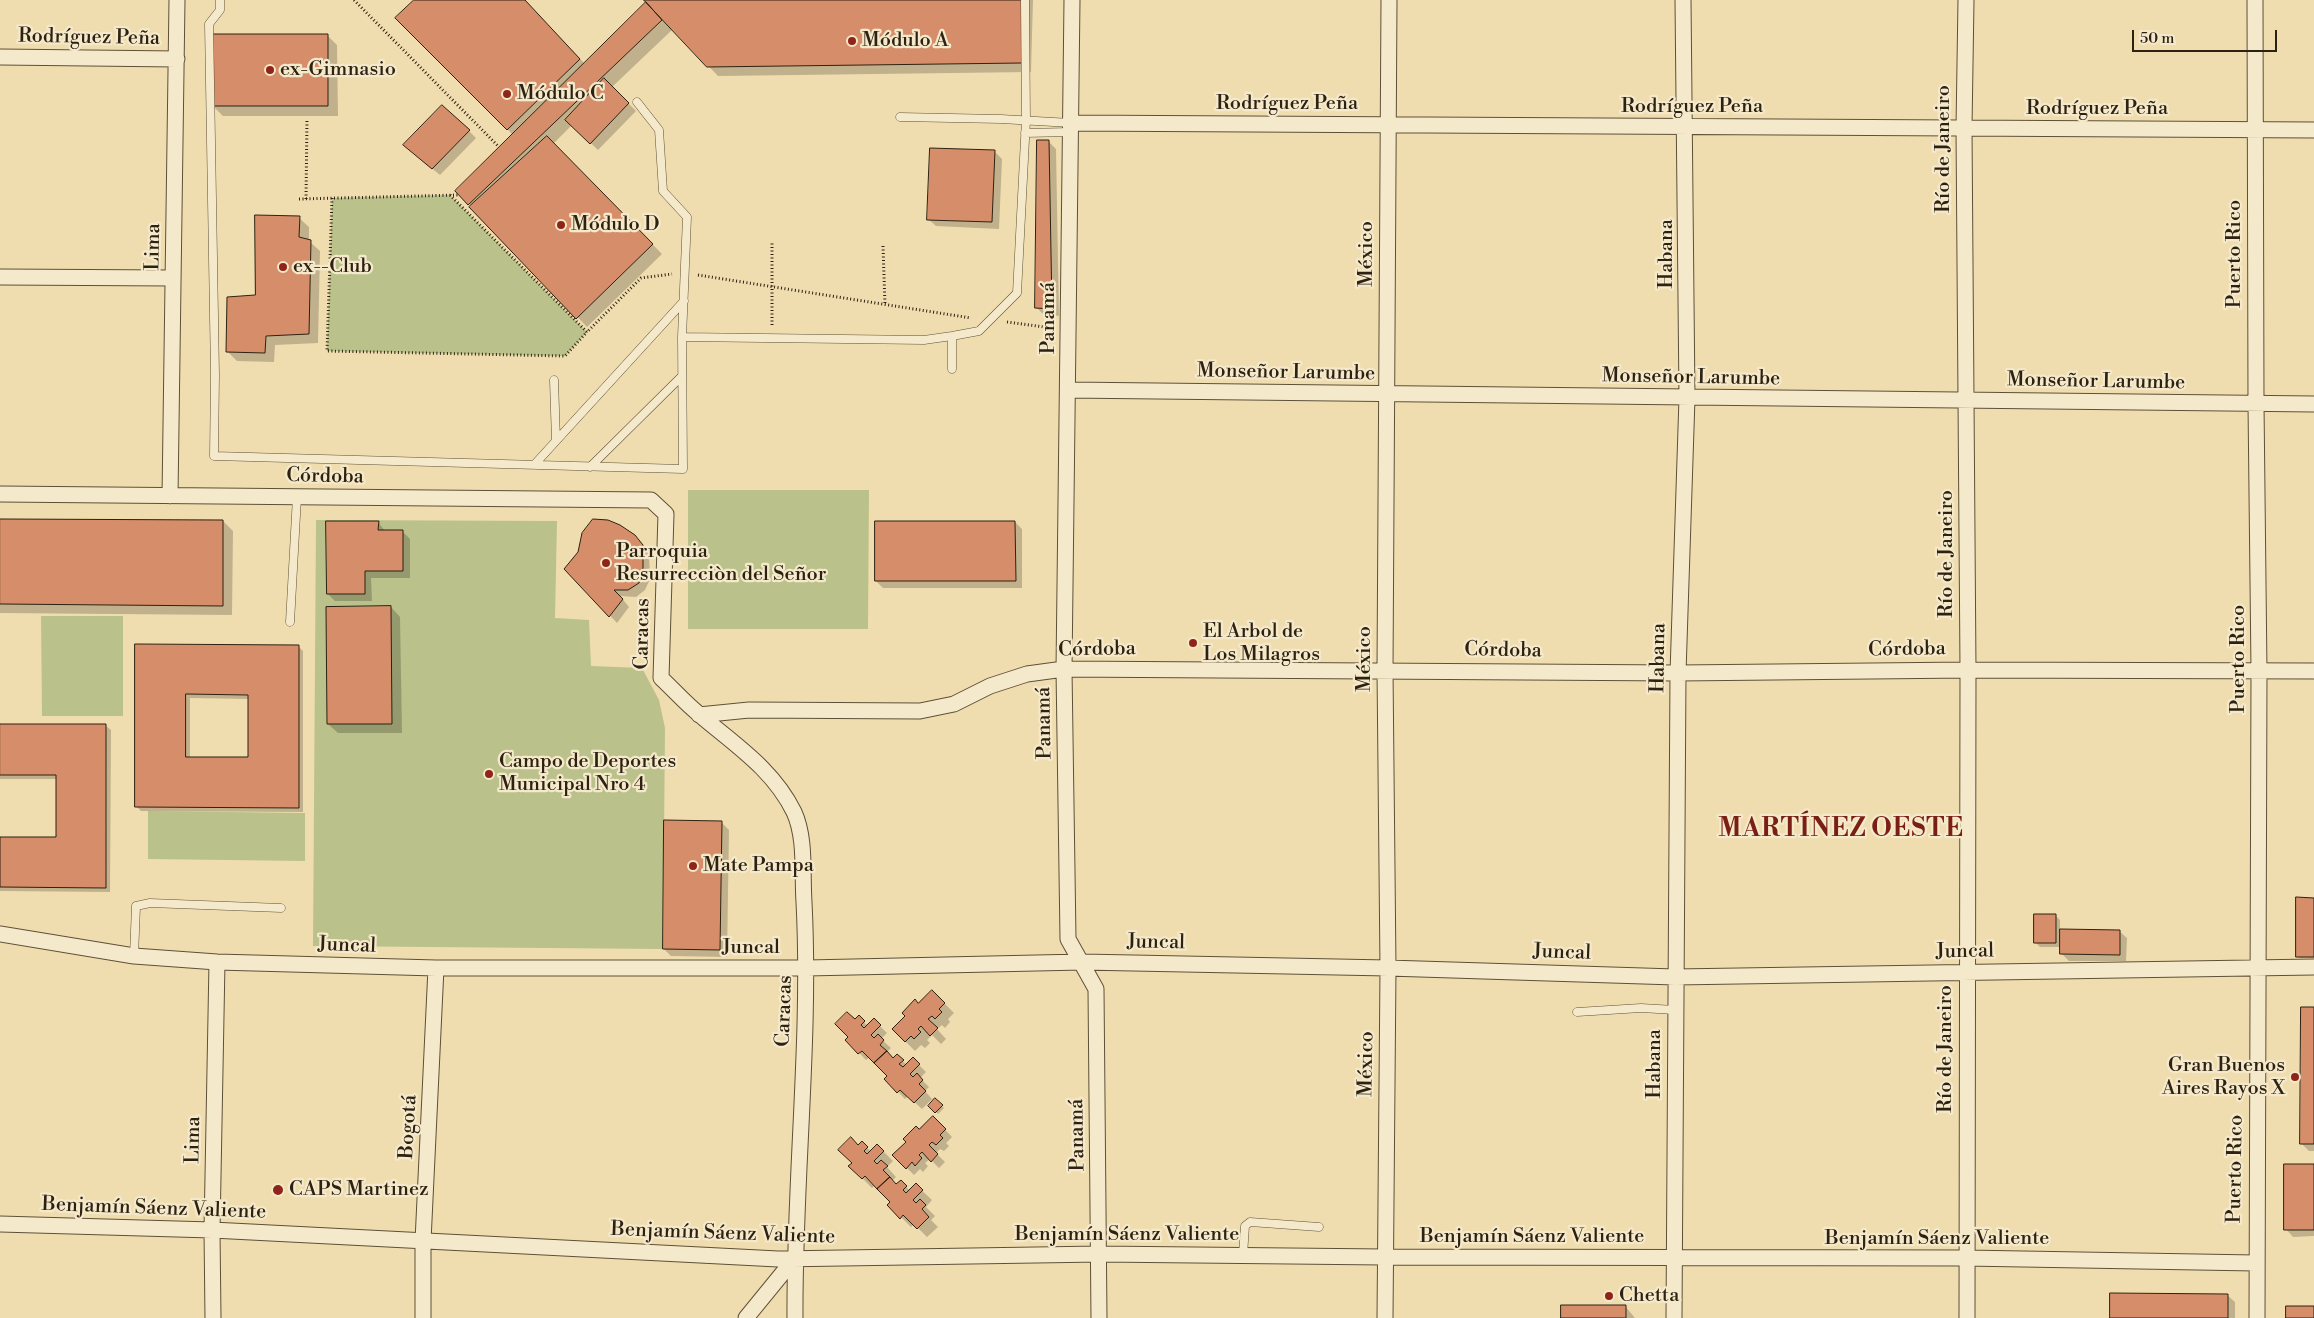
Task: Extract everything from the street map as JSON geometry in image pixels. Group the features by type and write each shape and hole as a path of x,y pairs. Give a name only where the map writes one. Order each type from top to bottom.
{"street":[{"name":"Lima","path":"170,496 177,0"},
{"name":"Panamá","path":"1072,0 1064,669 1068,939 1096,989 1100,1254 1099,1318"},
{"name":"México","path":"1385,1318 1384,1257 1388,968 1385,670 1389,0"},
{"name":"Habana","path":"1674,1318 1678,673 1687,398 1686,127 1683,0"},
{"name":"Río de Janeiro","path":"1966,0 1964,128 1968,670 1966,972 1967,1318"},
{"name":"Puerto Rico","path":"2256,0 2254,130 2259,670 2256,1318"},
{"name":"Rodríguez Peña","path":"0,57 177,59"},
{"name":"Rodríguez Peña","path":"1070,128 1387,125 2314,130"},
{"path":"0,277 173,278"},
{"name":"Monseñor Larumbe","path":"1068,390 2314,404"},
{"name":"Córdoba","path":"0,494 650,500"},
{"name":"Caracas","path":"650,500 666,514 661,678 699,714 761,766 782,791 794,813 800,837 807,968 795,1258 796,1318"},
{"name":"Córdoba","path":"699,714 748,710 920,711 954,704 990,686 1027,674 1064,669 1678,673 1968,670 2314,671"},
{"name":"Juncal","path":"0,934 134,956 218,962 436,968 807,968 1082,962 1388,968 1675,977 2314,967"},
{"name":"Lima","path":"213,1318 212,1230 218,962"},
{"name":"Bogotá","path":"423,1318 423,1241 436,968"},
{"name":"Benjamín Sáenz Valiente","path":"0,1224 212,1230 795,1258 1100,1254 1384,1257 1966,1258 2255,1263"},
{"path":"746,1318 795,1258"}],"lane":[{"path":"220,0 220,10 209,24 215,375 214,456 683,469 681,378 688,217 663,191 659,130 637,102"},
{"path":"682,337 924,340 979,331 1017,294 1026,120 1026,0"},
{"path":"900,117 1026,120 1070,128"},
{"path":"1025,133 1070,128"},
{"path":"534,465 684,301"},
{"path":"952,336 952,370"},
{"path":"590,467 681,378"},
{"path":"554,380 556,441"},
{"path":"290,622 297,497"},
{"path":"134,956 136,906 150,903 281,908"},
{"path":"1577,1012 1641,1008 1675,1010"},
{"path":"1243,1256 1247,1223 1319,1227"}],"path":[{"path":"354,0 499,147"},
{"path":"306,199 307,119"},
{"path":"450,195 587,332"},
{"path":"299,200 458,195"},
{"path":"332,198 327,351 565,356 641,278 685,272 885,305 1068,330"},
{"path":"772,242 772,338"},
{"path":"883,246 885,305"}],"green space":[{"path":"450,195 587,332 565,356 327,351 332,198"},
{"path":"688,490 869,490 868,629 688,629"},
{"name":"Campo de Deportes Municipal Nro 4","path":"316,520 557,521 555,618 589,620 591,666 642,668 659,700 665,728 663,949 313,946"},
{"path":"41,616 123,616 123,716 42,716"},
{"path":"148,811 305,813 305,861 148,859"}],"building":[{"name":"Módulo C","path":"414,0 525,0 580,59 507,130 395,18"},
{"name":"Módulo A","path":"644,0 1023,0 1022,63 707,67"},
{"path":"646,2 662,20 468,205 455,191"},
{"name":"ex-Gimnasio","path":"212,34 328,34 328,106 212,106"},
{"path":"604,78 629,103 590,144 565,120"},
{"path":"442,105 470,130 432,169 403,145"},
{"name":"Módulo D","path":"547,136 653,244 576,319 469,207"},
{"path":"1037,140 1049,140 1052,309 1035,308"},
{"path":"930,148 995,150 992,222 927,220"},
{"name":"ex--Club","path":"255,215 300,216 299,237 311,240 309,334 266,336 265,353 226,352 227,297 255,295"},
{"path":"0,519 223,520 223,606 0,604"},
{"name":"Parroquia Resurrecciòn del Señor","path":"593,519 608,520 620,525 635,535 643,545 643,571 639,583 628,590 614,590 623,599 609,617 564,569 578,552 582,533"},
{"path":"326,521 379,521 378,530 403,530 403,571 365,571 365,594 327,594"},
{"path":"875,521 1015,521 1016,581 875,581"},
{"path":"391,606 392,724 327,724 326,607"},
{"path":"135,644 299,645 299,808 135,807","holes":["186,694 248,695 248,757 186,757"]},
{"path":"0,724 106,724 106,888 0,887 0,837 56,837 56,775 0,775"},
{"name":"Mate Pampa","path":"664,820 722,821 720,950 663,949"},
{"path":"2296,897 2314,898 2314,957 2296,957"},
{"path":"2034,914 2056,914 2056,943 2034,943"},
{"path":"2060,929 2120,930 2120,955 2060,954"},
{"path":"932,990 945,1003 939,1009 942,1012 935,1019 932,1016 928,1019 938,1028 930,1036 921,1026 918,1029 921,1032 914,1039 911,1036 905,1042 892,1029 905,1016 902,1013 915,999 918,1003"},
{"path":"2301,1007 2314,1007 2314,1144 2300,1144"},
{"path":"847,1012 855,1019 859,1015 865,1021 861,1025 864,1028 874,1018 881,1025 871,1035 874,1038 878,1034 884,1040 880,1045 887,1051 874,1063 862,1051 858,1054 845,1040 848,1037 835,1024"},
{"path":"887,1051 893,1058 897,1054 904,1060 899,1064 903,1067 913,1057 920,1064 910,1074 913,1077 917,1073 923,1080 919,1084 926,1091 914,1103 900,1090 897,1093 884,1079 887,1076 874,1063"},
{"path":"935,1098 943,1105 935,1113 928,1106"},
{"path":"933,1116 946,1129 940,1135 943,1138 936,1145 932,1142 929,1145 938,1154 931,1162 922,1152 919,1155 922,1158 915,1166 912,1162 906,1169 892,1155 906,1142 903,1139 916,1126 919,1129"},
{"path":"851,1137 858,1145 862,1141 868,1147 864,1151 867,1154 877,1144 884,1151 874,1161 877,1164 881,1160 888,1166 883,1170 890,1177 877,1189 865,1176 862,1179 848,1166 852,1163 838,1150"},
{"path":"2284,1164 2314,1164 2314,1230 2284,1230"},
{"path":"890,1177 896,1184 901,1180 907,1186 903,1190 906,1193 916,1183 923,1190 913,1200 916,1203 920,1199 926,1205 922,1209 929,1217 917,1229 903,1215 900,1219 887,1205 890,1202 877,1189"},
{"path":"2110,1293 2228,1294 2228,1318 2110,1318"},
{"path":"1561,1305 1626,1305 1626,1318 1561,1318"},
{"path":"2286,1306 2314,1306 2314,1318 2286,1318"}],"place":[{"name":"Módulo A","path":"852,41"},
{"name":"ex-Gimnasio","path":"270,70"},
{"name":"Módulo C","path":"507,94"},
{"name":"Módulo D","path":"561,225"},
{"name":"ex--Club","path":"283,267"},
{"name":"Parroquia Resurrecciòn del Señor","path":"606,563"},
{"name":"El Arbol de Los Milagros","path":"1193,643"},
{"name":"Campo de Deportes Municipal Nro 4","path":"489,774"},
{"name":"Mate Pampa","path":"693,866"},
{"name":"Gran Buenos Aires Rayos X","path":"2295,1077"},
{"name":"CAPS Martinez","path":"278,1190"},
{"name":"Chetta","path":"1609,1296"}],"district":[{"name":"MARTÍNEZ OESTE","path":"1841,830"}]}
